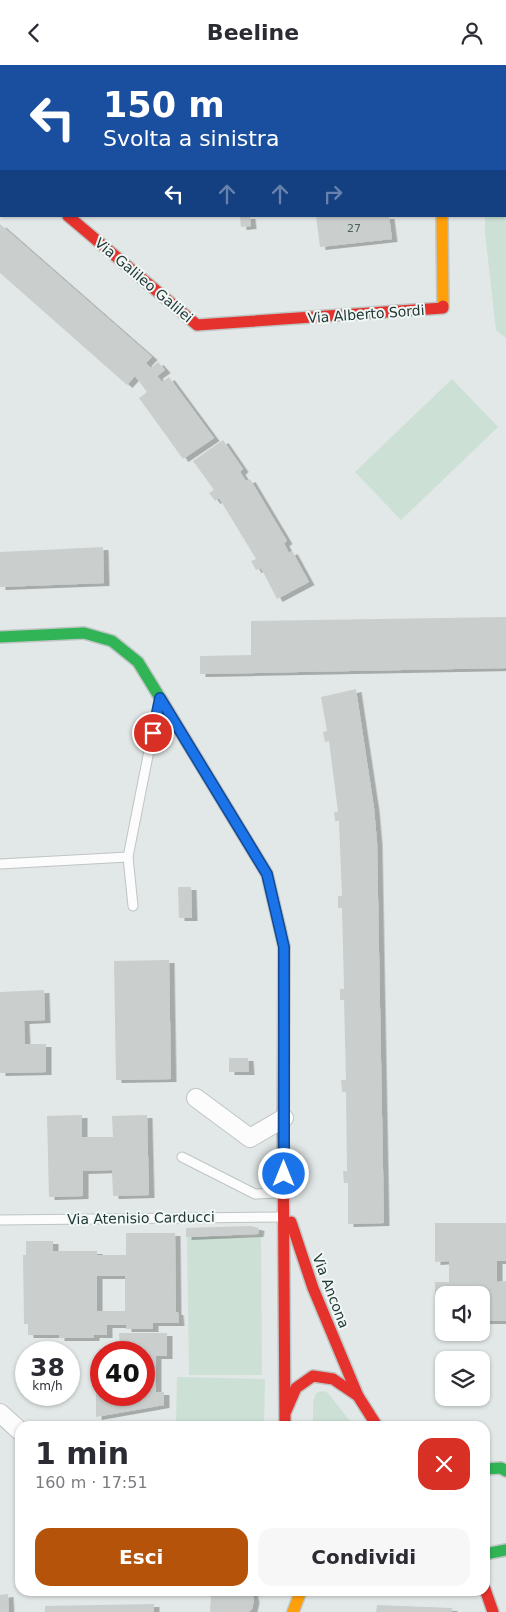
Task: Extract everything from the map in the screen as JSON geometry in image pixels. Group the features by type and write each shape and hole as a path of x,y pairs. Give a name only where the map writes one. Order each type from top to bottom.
{"street":[{"name":"Via Galileo Galilei","path":"69,217 196,325"},
{"name":"Via Alberto Sordi","path":"196,325 443,308 442,217"},
{"path":"0,637 84,633 112,641 138,662 267,874 284,947 283,1217 287,1421"},
{"path":"196,1097 250,1138 284,1118"},
{"name":"Via Ancona","path":"283,1193 304,1265 326,1323 358,1396"},
{"path":"286,1410 296,1388 312,1376 333,1379 358,1396 374,1421"},
{"path":"0,1413 15,1426"},
{"path":"490,1553 506,1550"},
{"path":"287,1610 297,1596"},
{"path":"487,1596 493,1612"}],"lane":[{"path":"133,906 128,857 160,698"},
{"path":"0,863 128,857"},
{"path":"182,1157 255,1194 283,1193"},
{"name":"Via Atenisio Carducci","path":"0,1220 283,1217"}],"green space":[{"path":"485,217 506,217 506,338 496,330 485,233"},
{"path":"452,379 498,427 401,520 355,472"},
{"path":"187,1237 261,1237 262,1375 189,1375"},
{"path":"177,1377 265,1379 264,1421 176,1421"},
{"path":"323,1391 328,1393 350,1421 313,1421 313,1402 316,1393"}],"building":[{"path":"240,217 250,217 251,226 241,227"},
{"path":"316,217 389,217 392,239 320,247"},
{"path":"0,224 152,357 146,363 151,368 158,362 165,370 157,376 162,382 169,377 214,438 183,459 139,398 147,392 135,376 127,385 0,273"},
{"path":"223,440 243,469 240,472 246,481 250,479 287,541 284,543 289,553 292,551 309,582 277,599 261,568 256,570 251,561 256,559 219,498 215,501 209,493 214,490 193,461"},
{"path":"103,547 104,583 0,587 0,552"},
{"path":"506,617 506,668 200,674 200,656 251,655 251,621"},
{"path":"356,689 374,808 377,842 384,1223 348,1224 348,1183 344,1183 343,1171 347,1171 346,1092 342,1092 341,1080 346,1080 344,1000 340,1000 340,989 344,989 342,908 338,908 338,896 342,896 339,821 335,821 334,812 338,812 329,741 325,742 323,732 327,731 321,697"},
{"path":"178,887 191,887 192,918 179,918"},
{"path":"169,960 171,1079 116,1080 114,961"},
{"path":"44,990 45,1020 24,1021 25,1044 46,1044 46,1072 0,1073 0,992"},
{"path":"229,1058 248,1058 249,1072 229,1072"},
{"path":"82,1115 82,1137 113,1137 112,1116 147,1115 149,1195 113,1196 112,1170 83,1171 83,1196 49,1197 47,1116"},
{"path":"435,1223 506,1223 506,1261 497,1261 497,1282 506,1281 506,1321 490,1321 490,1286 435,1286 435,1282 449,1282 449,1261 435,1262"},
{"path":"251,1226 259,1228 258,1234 186,1237 186,1228"},
{"path":"126,1233 175,1233 176,1312 178,1312 179,1323 153,1323 153,1329 126,1329 126,1325 107,1325 107,1335 94,1335 94,1338 59,1338 59,1335 28,1335 28,1324 24,1324 23,1255 26,1255 26,1241 53,1241 53,1251 97,1251 97,1255 126,1255","holes":["97,1276 125,1276 125,1311 97,1311"]},
{"path":"119,1333 167,1333 167,1356 156,1356 156,1392 164,1392 164,1405 96,1417 96,1406 155,1406 155,1341 119,1341"},
{"path":"8,1594 9,1612 0,1612 0,1595"},
{"path":"211,1596 253,1596 252,1609 249,1612 210,1612"},
{"path":"154,1604 154,1612 45,1612 45,1606"},
{"path":"377,1605 452,1608 452,1612 376,1612"}],"traffic: fast":[{"path":"0,637 84,633 112,641 138,662 162,701"},
{"path":"280,929 284,947 283,1135"},
{"path":"490,1469 501,1468 506,1471"},
{"path":"490,1553 506,1550"}],"traffic: slow":[{"path":"442,217 443,306"},
{"path":"293,1612 299,1596"}],"traffic: jam":[{"path":"69,217 197,325 443,308 443,306"},
{"path":"162,701 267,874 280,929"},
{"path":"283,1135 285,1421"},
{"path":"291,1222 313,1288 358,1396"},
{"path":"286,1411 296,1388 313,1376 333,1379 358,1396 374,1421"},
{"path":"487,1596 493,1612"}],"route":[{"path":"153,733 160,698 267,874 284,947 284,1174"}]}
